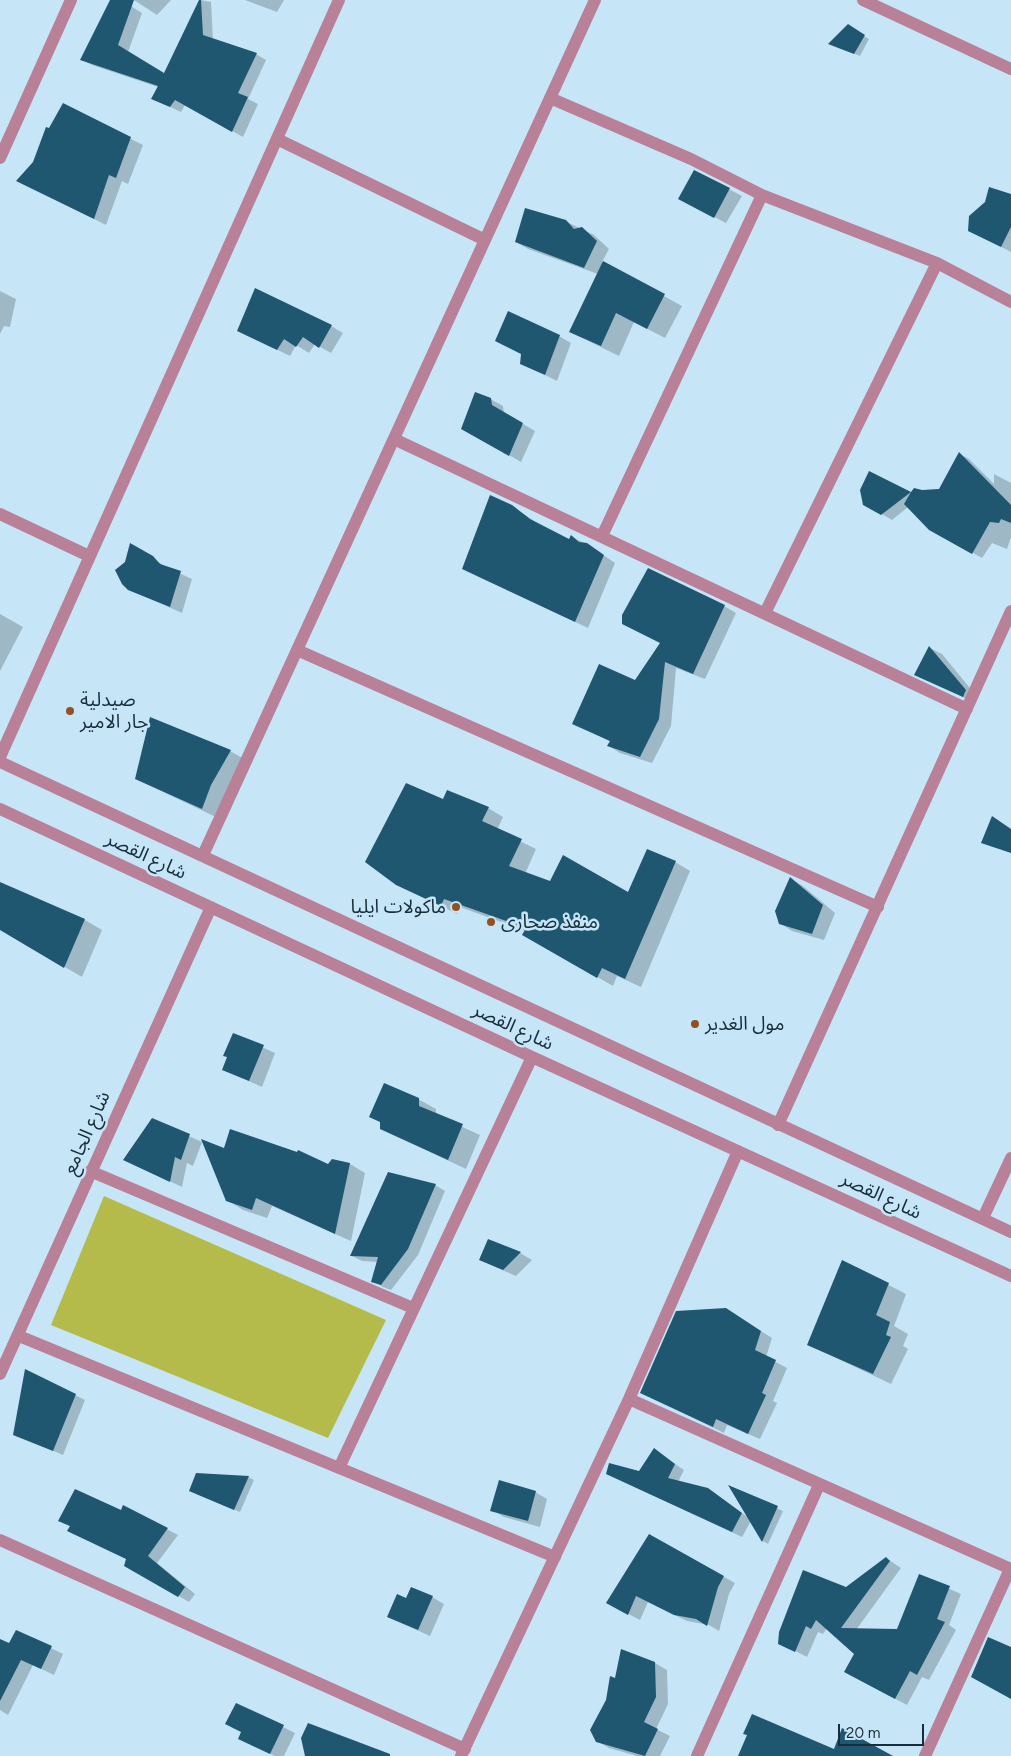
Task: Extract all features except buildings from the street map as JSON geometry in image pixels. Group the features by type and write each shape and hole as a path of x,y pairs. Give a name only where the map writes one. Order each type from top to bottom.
{"street":[{"path":"0,158 72,0"},
{"path":"203,855 595,0"},
{"path":"863,0 1011,69"},
{"path":"0,757 277,139 335,1"},
{"path":"550,98 691,159 762,195 937,264 1011,302"},
{"path":"277,139 485,240"},
{"path":"602,536 762,195"},
{"path":"765,613 937,264"},
{"path":"394,439 967,708"},
{"path":"0,514 89,556"},
{"path":"778,1125 1011,611"},
{"path":"297,650 878,907"},
{"path":"0,762 1011,1232"},
{"name":"شارع القصر","path":"0,809 532,1057 1011,1276"},
{"name":"شارع الجامع","path":"0,1374 19,1336 90,1171 211,907"},
{"path":"339,1468 532,1057"},
{"path":"0,1540 463,1752 629,1399 738,1151"},
{"path":"984,1218 1011,1158"},
{"path":"90,1171 413,1308"},
{"path":"19,1336 555,1557"},
{"path":"629,1399 1010,1569 925,1756"},
{"path":"697,1756 820,1485"}],"green space":[{"path":"104,1196 386,1320 328,1438 51,1325"}],"place":[{"name":"صيدلية جار الامير","path":"70,711"},
{"name":"ماكولات ايليا","path":"456,907"},
{"name":"منفذ صحارى","path":"491,922"},
{"name":"مول الغدير","path":"695,1024"}]}
